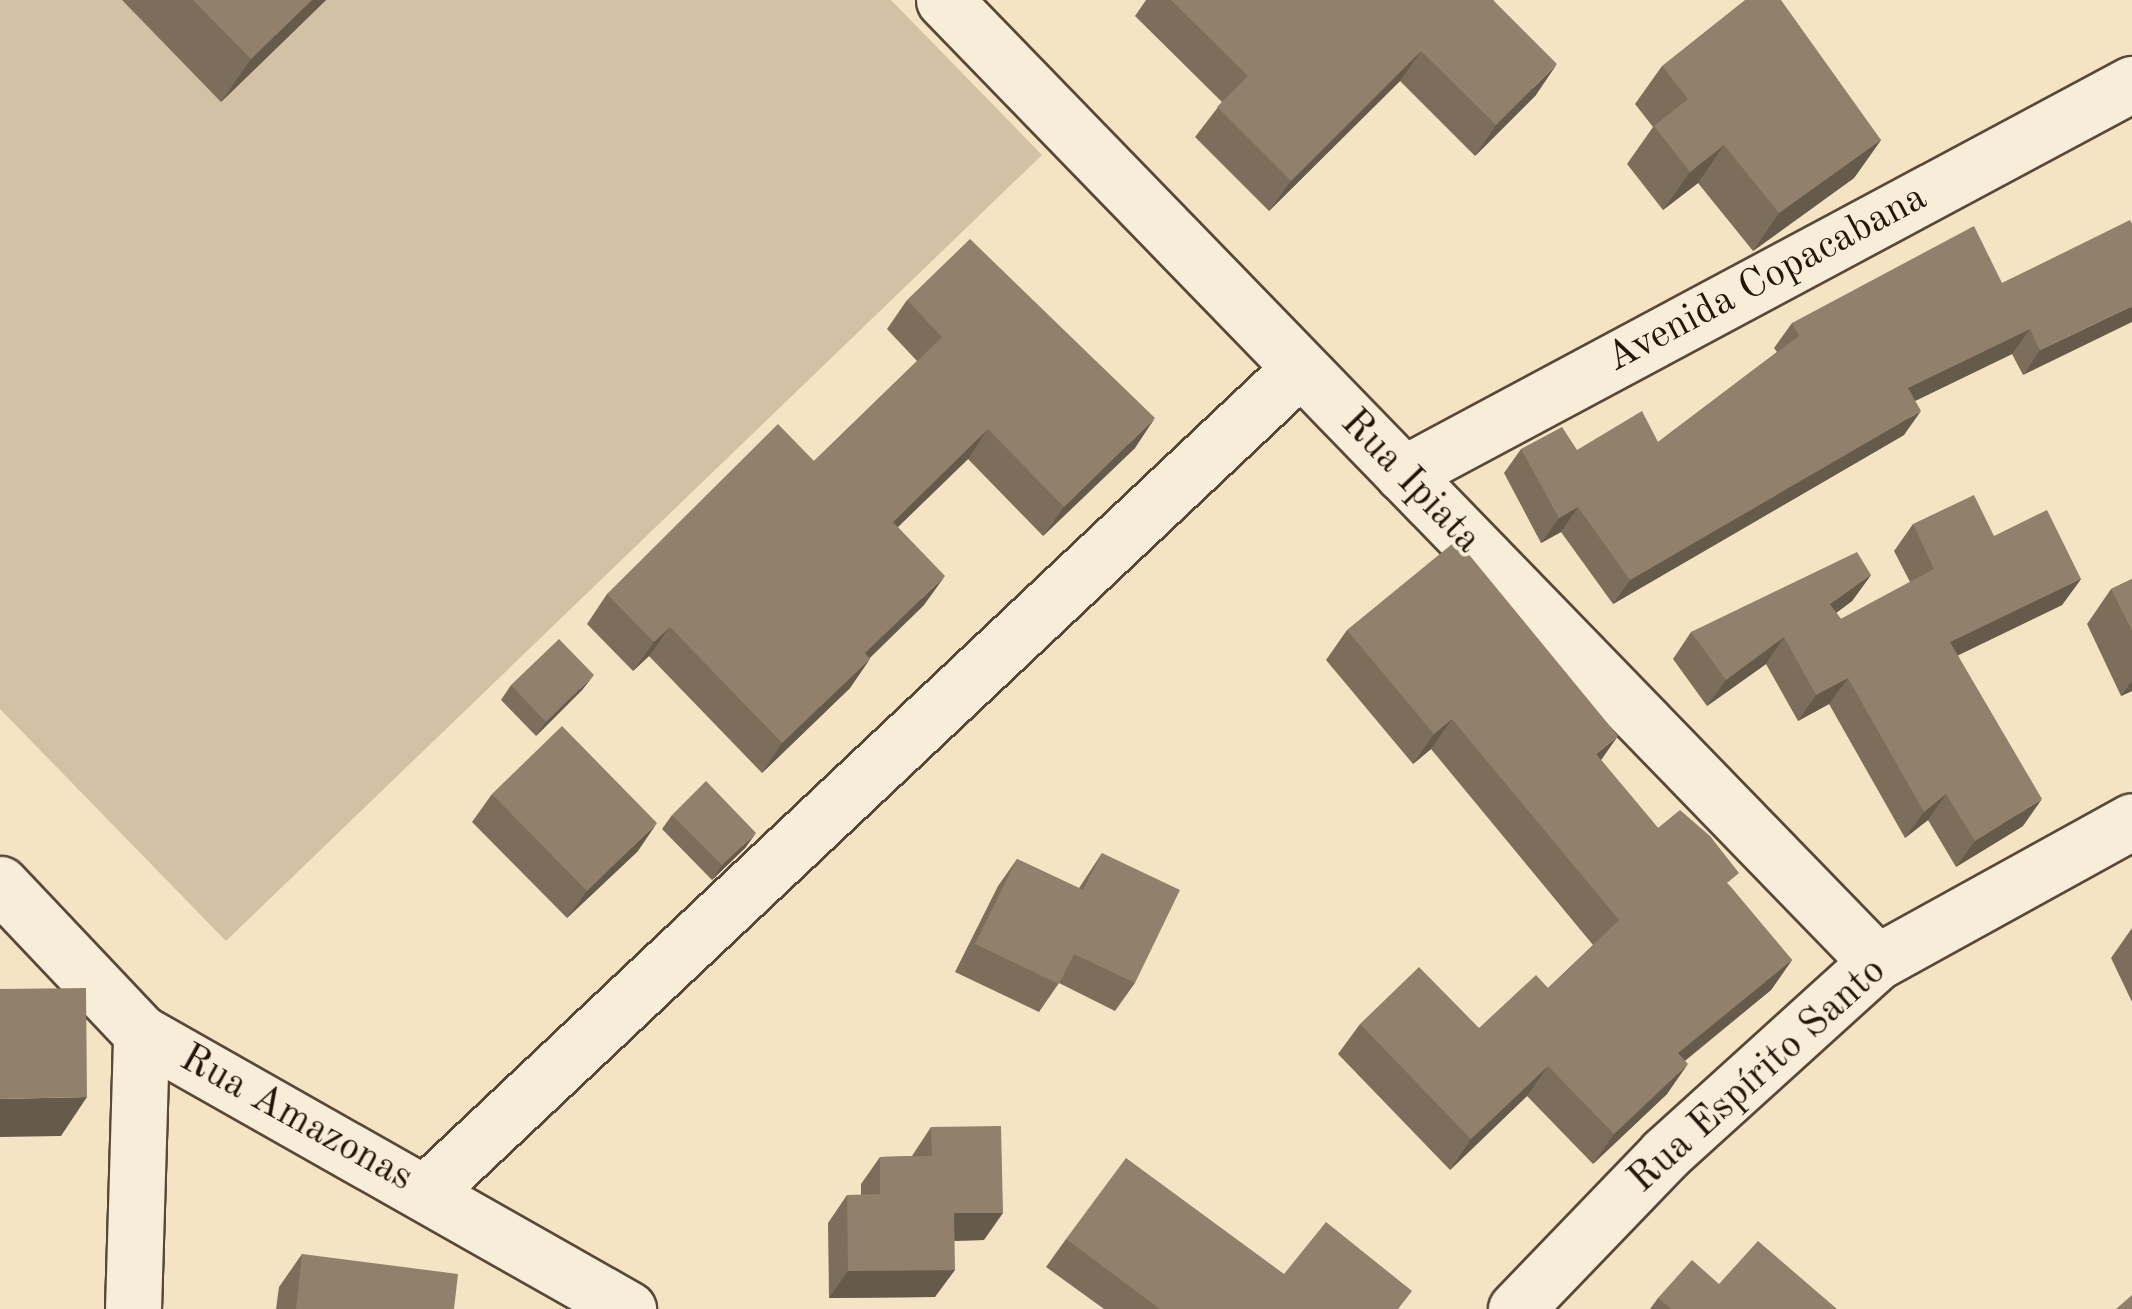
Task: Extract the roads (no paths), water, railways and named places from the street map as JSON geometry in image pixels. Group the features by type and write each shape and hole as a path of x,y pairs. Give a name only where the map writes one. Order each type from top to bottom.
{"street":[{"name":"Rua Ipiata","path":"944,0 1296,372 1403,474 1877,962"},
{"name":"Avenida Copacabana","path":"1403,474 2132,84"},
{"path":"426,1191 1296,372"},
{"name":"Rua Espírito Santo","path":"1516,1309 1665,1154 1877,962 2132,822"},
{"name":"Rua Amazonas","path":"0,884 141,1033 426,1191 628,1309"},
{"path":"133,1309 141,1033"}]}
